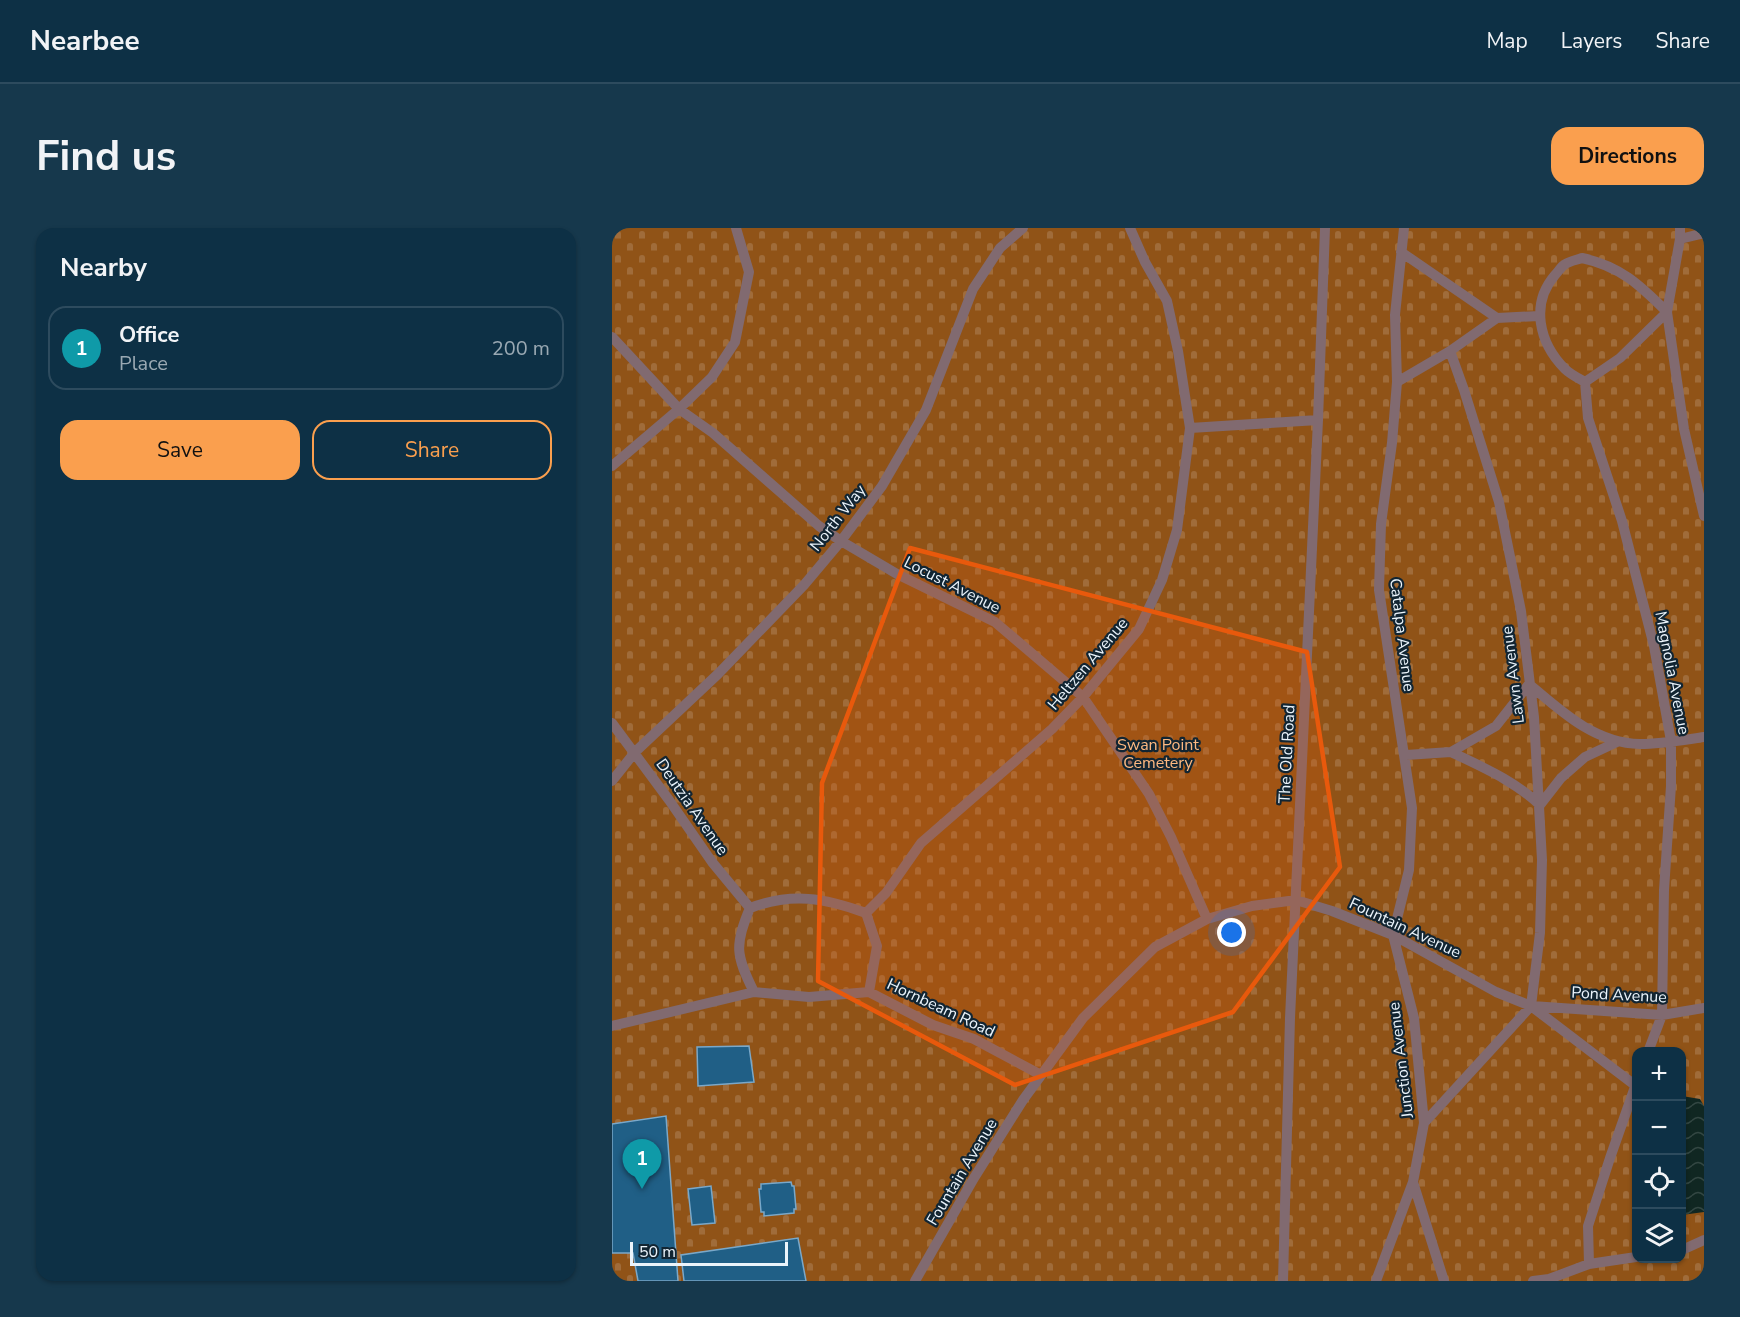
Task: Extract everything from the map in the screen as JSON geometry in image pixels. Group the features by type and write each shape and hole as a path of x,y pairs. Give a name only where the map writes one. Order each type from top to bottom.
{"lane":[{"path":"612,466 679,409 712,377 735,342 748,272 736,228"},
{"name":"North Way","path":"612,782 635,752 768,624 841,541 882,486 926,410 973,289 1000,248 1023,228"},
{"name":"Heltzen Avenue","path":"866,913 886,892 921,843 1052,729 1083,697 1139,629 1162,580 1177,530 1190,428 1178,351 1167,301 1144,262 1130,228"},
{"name":"The Old Road","path":"1283,1281 1290,1018 1325,228"},
{"name":"Catalpa Avenue","path":"1393,935 1409,870 1412,808 1406,755 1387,652 1379,590 1381,524 1392,443 1397,382 1395,315 1404,228"},
{"path":"1704,233 1680,233 1667,312 1684,429 1704,516"},
{"path":"1401,252 1497,318"},
{"path":"1582,258 1603,262 1638,283 1667,312 1620,358 1585,382 1566,371 1552,352 1543,333 1539,316 1540,303 1548,284 1564,265 1582,258"},
{"path":"1397,382 1450,351 1497,318 1539,316"},
{"name":"Locust Avenue","path":"612,337 679,409 713,433 783,495 841,541 897,574 995,622 1083,697 1149,794 1171,837 1207,919"},
{"name":"Lawn Avenue","path":"1450,351 1499,502 1521,611 1538,756 1542,860 1540,933 1531,1006"},
{"name":"Magnolia Avenue","path":"1585,382 1588,418 1622,521 1654,646 1671,741 1671,786 1664,890 1662,1015 1650,1047"},
{"path":"1190,428 1318,420"},
{"path":"1406,755 1451,752 1496,726 1529,684 1587,730 1617,741 1641,744 1704,737"},
{"name":"Deutzia Avenue","path":"612,723 712,862 750,908"},
{"path":"1451,752 1523,789 1540,806 1561,778 1585,757 1617,741"},
{"path":"754,992 740,958 740,932 750,908 768,901 803,898 836,902 866,913 877,946 869,992"},
{"name":"Fountain Avenue","path":"915,1281 974,1178 1041,1075 1083,1018 1155,947 1207,919 1252,906 1296,900 1332,911 1393,935 1496,992 1531,1006 1632,1082"},
{"name":"Junction Avenue","path":"1376,1281 1413,1182 1424,1123 1414,1018 1393,935"},
{"name":"Hornbeam Road","path":"612,1026 754,992 810,997 869,992 933,1025 974,1039 1041,1075"},
{"path":"1424,1123 1531,1006"},
{"name":"Pond Avenue","path":"1531,1006 1662,1015 1704,1008"},
{"path":"1589,1264 1588,1226 1632,1096"},
{"name":"Junction Avenue","path":"1413,1182 1444,1281"},
{"path":"1686,1248 1704,1240"},
{"path":"1533,1281 1549,1280 1589,1264 1632,1258"}],"highlighted area":[{"path":"910,548 1307,652 1340,867 1233,1012 1015,1085 818,981 822,783"}],"green space":[{"name":"Swan Point Cemetery","path":"612,228 1704,228 1704,1281 612,1281"}],"water":[{"path":"1686,1097 1700,1099 1704,1106 1704,1212 1686,1214"}],"building":[{"path":"749,1046 754,1082 698,1086 697,1047"},
{"path":"666,1116 678,1281 638,1281 633,1253 612,1253 612,1124"},
{"path":"791,1182 794,1186 796,1209 794,1213 764,1216 764,1212 761,1212 759,1189 761,1189 761,1184"},
{"path":"711,1186 715,1223 692,1225 688,1189"},
{"path":"798,1238 806,1281 684,1281 681,1255"}],"place":[{"name":"Office","path":"642,1189"}]}
